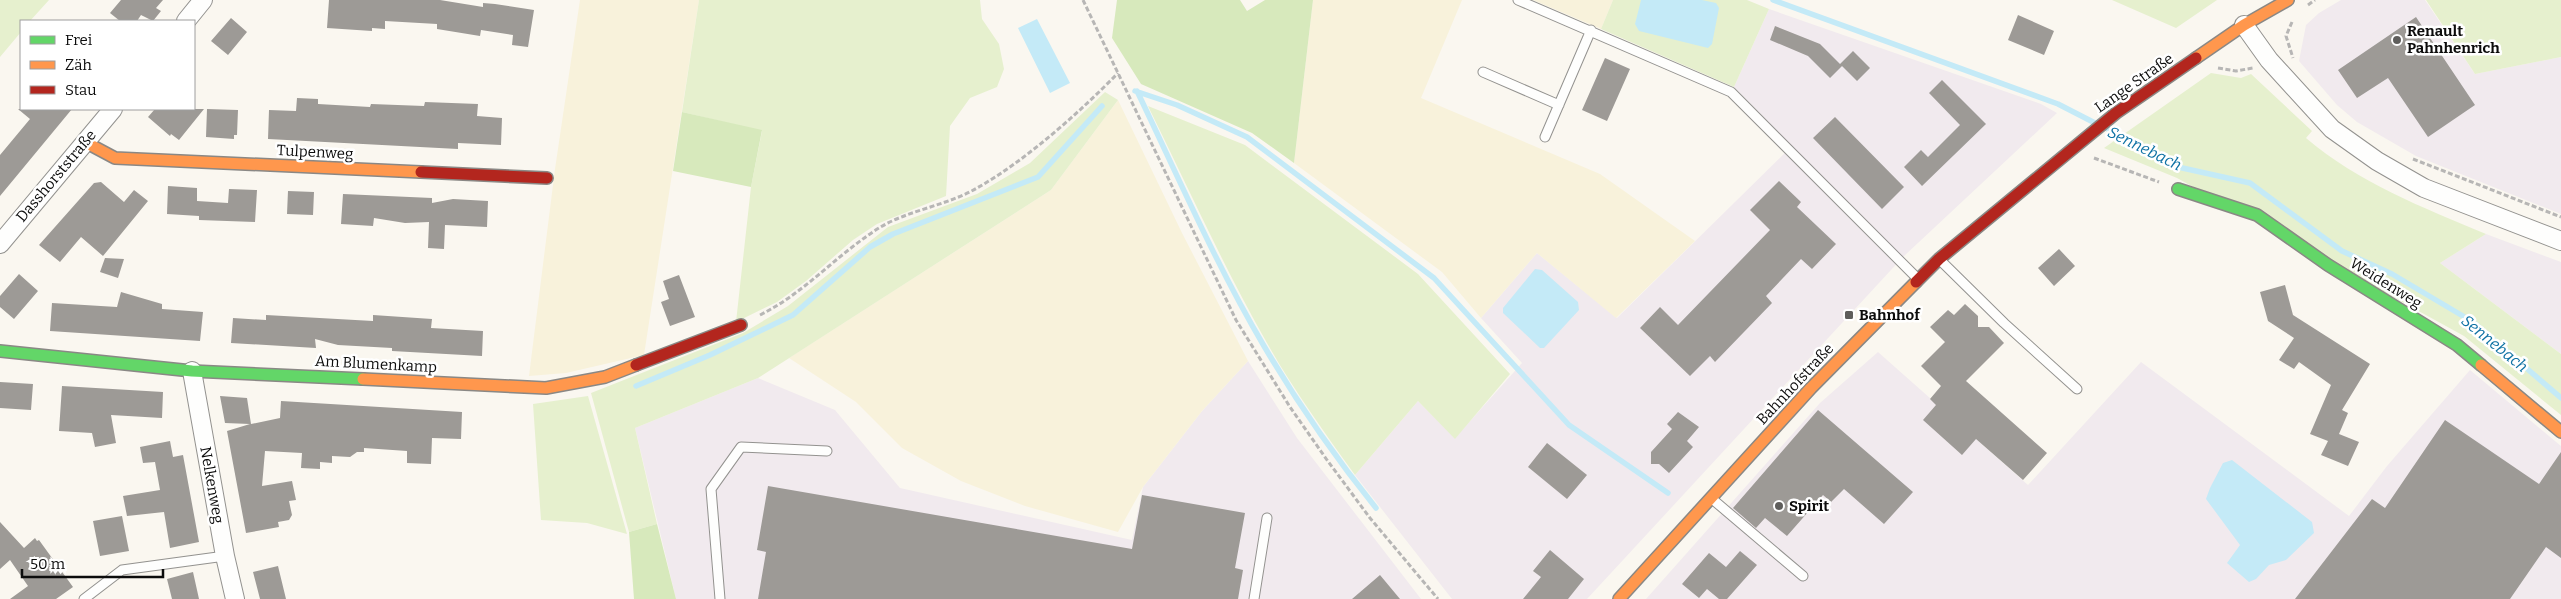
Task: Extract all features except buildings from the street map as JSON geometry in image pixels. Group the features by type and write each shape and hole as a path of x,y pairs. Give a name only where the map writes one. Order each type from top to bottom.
{"street":[{"path":"187,20 204,0"},
{"name":"Lange Straße","path":"2006,202 2116,113 2244,25 2288,0"},
{"path":"2244,25 2269,60 2332,130 2377,161 2424,188 2561,241"},
{"name":"Dasshorststraße","path":"0,244 112,110"},
{"name":"Tulpenweg","path":"85,142 115,158 547,178"},
{"name":"Weidenweg","path":"2178,189 2257,214 2328,265 2457,345 2561,432"},
{"name":"Bahnhofstraße","path":"1619,599 1811,388 1918,279 2006,202"},
{"name":"Am Blumenkamp","path":"0,351 192,371 546,388 605,377 741,325"},
{"name":"Nelkenweg","path":"192,371 225,556 235,599"}],"lane":[{"path":"1518,0 1592,30 1731,92 1918,279"},
{"path":"1545,137 1592,30"},
{"path":"1484,72 1559,105"},
{"path":"1939,259 2004,323 2077,389"},
{"path":"720,599 711,489 741,447 827,451"},
{"path":"1711,497 1803,576"},
{"path":"1254,599 1267,518"},
{"path":"84,599 122,570 225,556"}],"path":[{"path":"1083,0 1236,320 1258,356 1338,474 1370,518 1438,599"},
{"path":"2212,67 2246,71 2269,60 2288,47 2296,64"},
{"path":"741,325 785,302 860,240 885,224 976,189 1026,154 1096,96 1118,73"},
{"path":"2073,148 2088,156 2178,189"},
{"path":"2407,156 2561,217"}],"shaded area":[{"path":"580,0 699,0 644,355 566,373 529,376 555,169"},
{"path":"1313,0 1462,0 1421,98 1600,174 1695,241 1616,318 1537,253 1481,318 1442,272 1294,163"},
{"path":"1533,0 1613,0 1601,29"},
{"path":"2341,0 2425,0 2475,74 2561,57 2561,214 2416,156 2357,122 2337,105 2299,61 2306,25 2319,13"},
{"path":"1769,9 2041,104 2057,113 1903,257 1587,599 1452,599 1355,475 1418,401 1455,438 1522,363 1481,318 1537,253 1617,318 1792,146 1734,87"},
{"path":"1118,100 1182,233 1248,361 1202,411 1143,487 1118,532 1025,506 961,481 902,448 856,402 789,358 1051,190"},
{"path":"2486,234 2561,262 2561,354 2440,263"},
{"path":"1878,352 2028,485 2141,362 2349,516 2387,466 2470,370 2561,446 2561,599 1646,599 1820,403"},
{"path":"1248,361 1297,438 1421,599 676,599 635,428 758,378 835,410 900,488 1132,540 1143,487 1202,411"}],"green space":[{"path":"0,0 49,0 31,20 20,20 20,33 0,57"},
{"path":"699,0 980,0 982,19 999,44 1004,69 997,87 970,98 950,126 946,196 877,224 853,240 806,281 777,302 736,322 751,187 762,131 682,112"},
{"path":"1117,0 1240,0 1247,11 1265,0 1313,0 1294,163 1252,133 1141,84 1112,38"},
{"path":"1613,0 1747,0 1769,9 1734,87 1601,29"},
{"path":"2112,0 2217,0 2176,28"},
{"path":"2426,0 2561,0 2561,57 2475,74"},
{"path":"2211,73 2241,78 2251,74 2312,131 2306,138 2326,154 2392,193 2486,234 2440,263 2561,354 2561,415 2464,336 2177,178 2104,148"},
{"path":"1105,92 1118,100 1051,190 758,378 635,428 657,524 629,532 591,393 743,333 788,306 888,227 977,194 1030,163"},
{"path":"1148,106 1245,145 1418,274 1510,374 1455,439 1418,401 1355,475 1298,394 1267,343 1220,255"},
{"path":"682,112 762,130 751,187 673,171"},
{"path":"588,396 627,534 587,523 541,520 533,404"},
{"path":"657,524 676,599 634,599 629,532"}],"water":[{"path":"1641,0 1702,0 1716,3 1719,8 1712,44 1708,48 1639,31 1635,24"},
{"path":"1037,19 1070,83 1050,93 1018,28"},
{"path":"1535,269 1542,270 1578,302 1579,310 1544,348 1540,348 1503,313 1503,308"},
{"path":"2232,460 2312,522 2314,533 2286,560 2269,565 2256,579 2249,582 2227,563 2240,545 2206,499 2223,463"}],"waterway":[{"name":"Sennebach","path":"1773,0 2058,104 2095,123"},
{"path":"1135,91 1177,105 1247,137 1434,278 1569,425 1668,493"},
{"path":"1137,91 1246,315 1317,429 1376,508"},
{"path":"636,386 710,355 793,315 870,247 893,234 1038,177 1102,106"},
{"name":"Sennebach","path":"2106,128 2178,167 2250,183 2342,251 2392,274 2473,322 2561,398"}],"traffic: fast":[{"path":"2178,189 2257,215 2328,265 2457,345 2481,365"},
{"path":"0,351 192,371 363,379"}],"traffic: slow":[{"path":"2196,58 2244,25 2288,0"},
{"path":"85,142 115,158 421,172"},
{"path":"1619,599 1811,388 1916,282"},
{"path":"363,379 546,388 605,377 636,365"},
{"path":"2481,365 2561,432"}],"traffic: jam":[{"path":"1916,282 1939,259 2116,113 2196,58"},
{"path":"421,172 547,178"},
{"path":"636,365 741,325"}],"place":[{"name":"Renault Pahnhenrich","path":"2397,40"},
{"name":"Bahnhof","path":"1849,315"},
{"name":"Spirit","path":"1779,506"}]}
